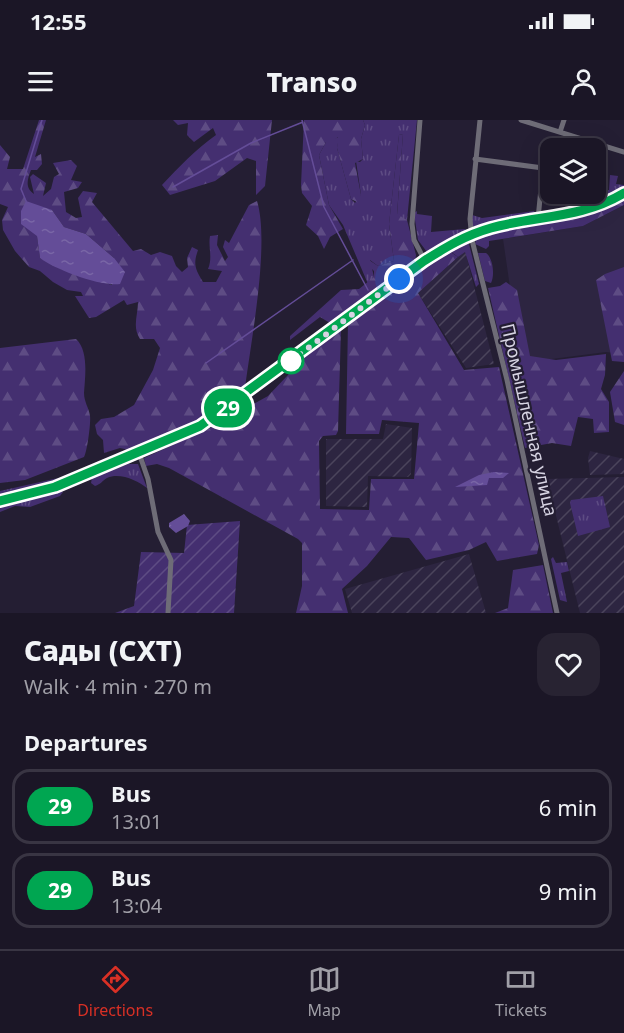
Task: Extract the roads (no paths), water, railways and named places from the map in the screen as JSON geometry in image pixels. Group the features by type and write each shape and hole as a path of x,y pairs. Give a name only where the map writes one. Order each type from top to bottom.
{"main road":[{"path":"0,501 55,487 139,453 212,419 424,261 471,235 497,226 593,210 624,193"}],"street":[{"path":"420,120 412,224 414,240 424,261"},
{"name":"Промышленная улица","path":"480,120 475,159 471,235 507,380 557,613"},
{"path":"521,120 624,152"},
{"path":"560,132 564,120"},
{"path":"475,159 543,168 538,219"},
{"path":"139,453 148,480 158,532 171,560 168,613"}],"water":[{"path":"26,201 52,210 64,227 86,234 114,258 125,272 120,284 101,283 78,276 40,258 37,236 21,224 21,211"},
{"path":"494,472 509,473 503,478 489,478 487,485 455,487 479,475"},
{"path":"184,514 190,521 188,526 176,533 169,527 169,523"}],"waterway":[{"path":"26,201 21,189 42,120"},
{"path":"302,120 324,207 368,290"},
{"path":"173,187 251,143 303,122"},
{"path":"206,363 353,260"}]}
